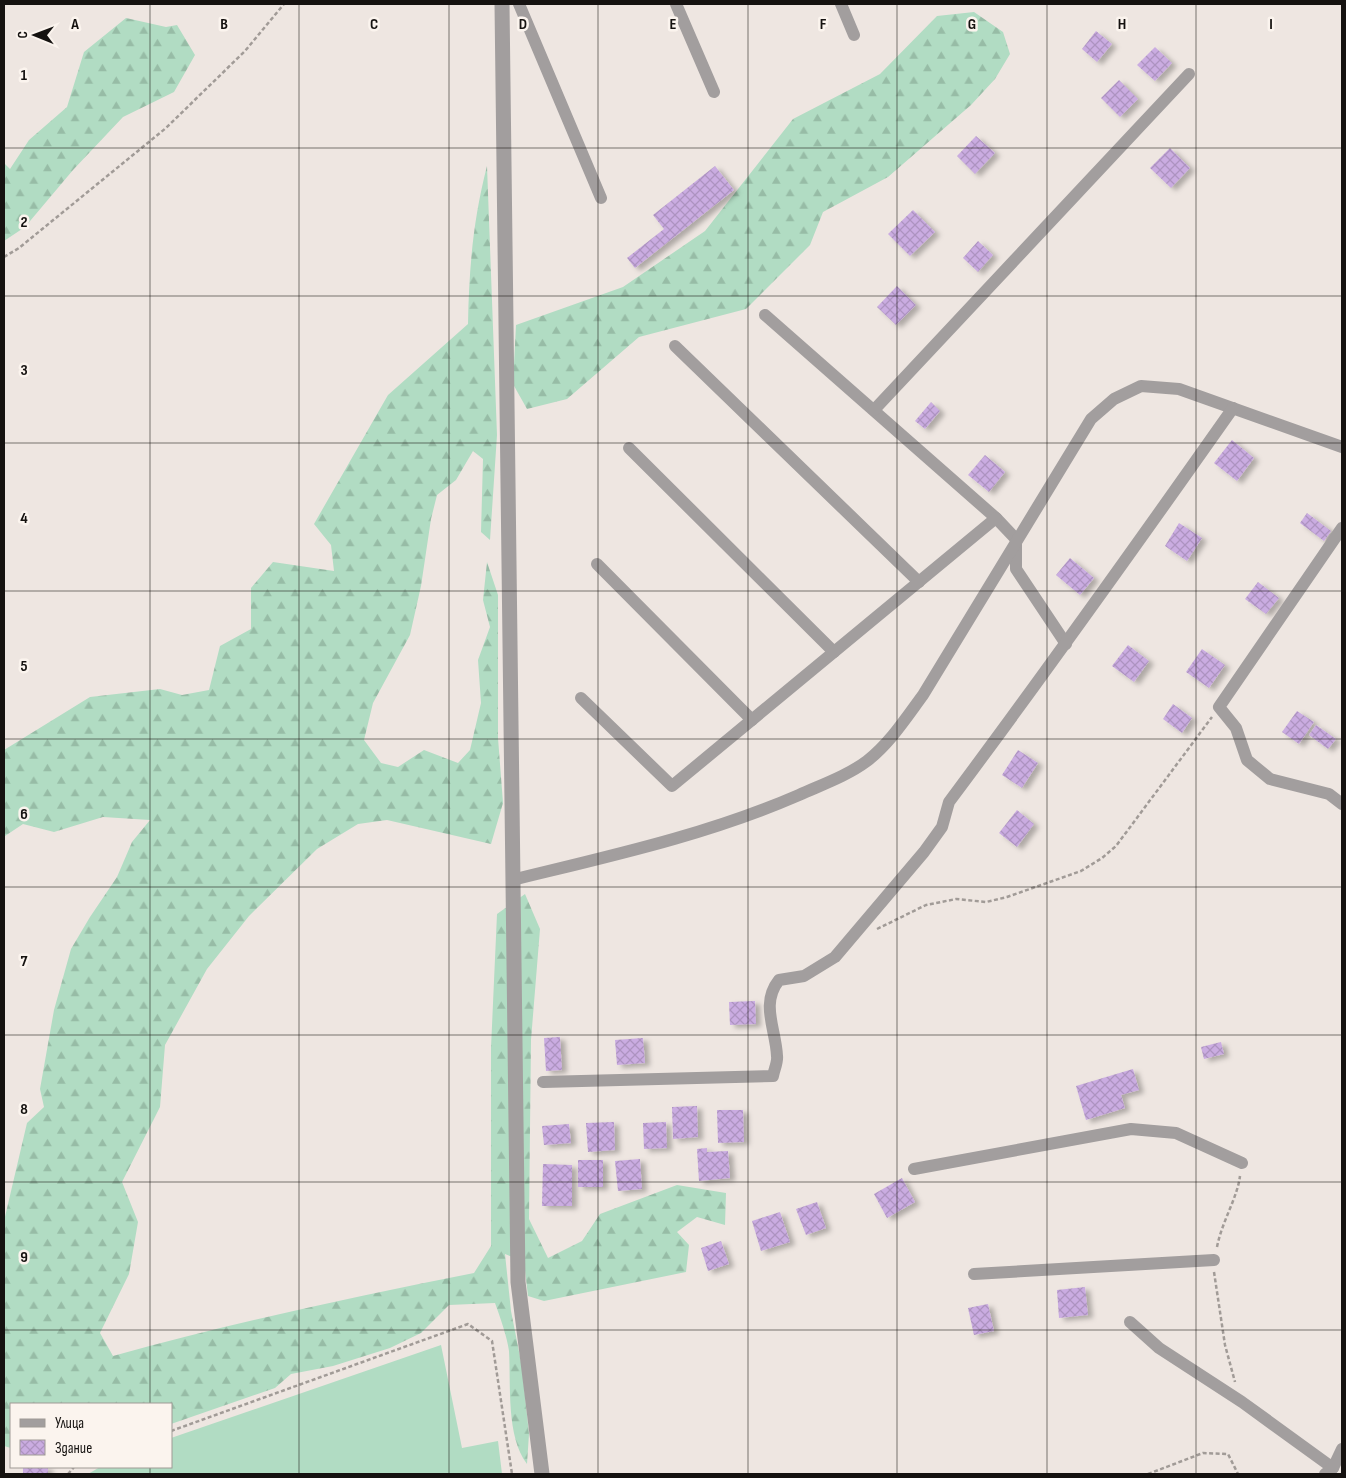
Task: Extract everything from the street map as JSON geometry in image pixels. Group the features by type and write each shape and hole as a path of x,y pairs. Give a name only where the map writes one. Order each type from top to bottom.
{"street":[{"path":"502,4 518,1282 542,1474"},
{"path":"519,4 601,198"},
{"path":"676,4 714,92"},
{"path":"840,4 854,35"},
{"path":"874,410 1189,74"},
{"path":"765,315 996,518 1016,540 1016,569 1066,644"},
{"path":"675,346 920,582"},
{"path":"512,880 687,837 766,809 835,780 866,762 895,734 923,695 1091,419 1114,398 1141,386 1179,389 1342,447"},
{"path":"543,1082 773,1076 778,1058 770,1019 771,990 779,980 804,976 835,957 924,852 942,827 949,802 1066,644 1233,408"},
{"path":"629,448 834,652"},
{"path":"580,698 672,786 996,518"},
{"path":"1342,528 1218,707 1236,728 1247,760 1262,773 1270,779 1329,794 1342,804"},
{"path":"597,564 752,720"},
{"path":"914,1169 1130,1129 1176,1133 1242,1163"},
{"path":"974,1274 1214,1260"},
{"path":"1130,1322 1160,1348 1242,1402 1329,1471 1342,1449"}],"path":[{"path":"4,257 19,248 166,128 245,51 284,4"},
{"path":"873,931 926,905 956,899 986,902 1081,871 1102,858 1116,846 1218,707"},
{"path":"1242,1163 1239,1184 1220,1228 1214,1260 1214,1278 1225,1345 1242,1402"},
{"path":"172,1431 468,1324 492,1341 512,1474"},
{"path":"1148,1474 1203,1454 1228,1454 1238,1474"}],"green space":[{"path":"974,12 1003,32 1010,54 995,79 971,105 888,177 823,212 810,245 746,309 639,337 567,399 527,409 513,384 516,325 623,287 705,231 793,119 880,74 937,16"},
{"path":"126,18 166,27 177,25 195,55 174,92 123,117 73,170 25,227 4,241 4,163 10,169 29,140 67,107 84,52"},
{"path":"487,166 497,435 490,540 481,532 483,459 473,451 456,480 437,495 431,519 421,586 410,635 373,703 364,740 381,763 398,767 424,750 458,763 470,750 481,703 478,660 490,627 483,600 487,562 498,595 498,738 503,803 491,844 387,820 358,824 317,849 249,916 207,969 165,1045 160,1107 122,1182 138,1222 129,1274 100,1333 113,1356 293,1311 474,1273 491,1246 491,1048 497,914 525,894 540,929 531,1040 529,1219 548,1258 582,1241 600,1214 677,1185 726,1193 725,1225 697,1217 677,1232 689,1245 686,1272 544,1301 528,1296 524,1262 505,1254 511,1311 522,1367 529,1434 527,1464 520,1453 513,1425 509,1351 495,1303 449,1305 421,1333 390,1348 333,1366 291,1374 275,1388 172,1424 172,1403 10,1403 10,1448 4,1446 4,1221 27,1123 44,1107 40,1089 54,1010 71,949 117,877 132,842 150,820 103,817 54,832 23,824 5,836 4,750 90,697 160,689 182,695 209,690 220,646 251,629 251,588 273,562 334,571 331,545 314,524 388,395 468,324 469,284 482,186"},
{"path":"441,1345 462,1448 498,1441 502,1474 88,1474 98,1468 172,1468 172,1438"}],"building":[{"path":"1096,31 1112,44 1097,62 1082,49"},
{"path":"1155,47 1172,63 1155,81 1137,65"},
{"path":"1119,80 1138,99 1120,117 1101,98"},
{"path":"976,136 995,153 975,174 957,156"},
{"path":"1170,148 1190,168 1171,188 1150,168"},
{"path":"715,166 734,190 635,268 627,258 664,229 653,215"},
{"path":"913,210 935,232 910,256 888,234"},
{"path":"978,241 993,255 978,272 963,258"},
{"path":"897,286 916,305 896,325 877,307"},
{"path":"931,402 940,411 925,429 915,421"},
{"path":"1232,440 1254,458 1237,481 1214,463"},
{"path":"985,455 1005,472 989,492 968,475"},
{"path":"1307,513 1331,531 1324,541 1300,523"},
{"path":"1179,523 1202,538 1187,561 1165,546"},
{"path":"1070,558 1094,578 1080,595 1056,575"},
{"path":"1258,582 1279,598 1266,614 1245,599"},
{"path":"1128,645 1149,661 1134,682 1112,666"},
{"path":"1202,649 1225,665 1209,688 1186,672"},
{"path":"1173,704 1192,718 1182,733 1163,719"},
{"path":"1297,711 1314,722 1299,744 1282,732"},
{"path":"1316,725 1336,739 1328,749 1309,735"},
{"path":"1018,750 1038,763 1022,788 1002,775"},
{"path":"1017,810 1034,824 1017,847 999,833"},
{"path":"755,1001 756,1024 730,1025 729,1002"},
{"path":"560,1037 562,1070 546,1071 544,1038"},
{"path":"643,1038 645,1063 617,1065 615,1040"},
{"path":"1221,1042 1224,1054 1204,1059 1201,1047"},
{"path":"1133,1069 1139,1090 1121,1095 1125,1108 1086,1120 1076,1086"},
{"path":"697,1106 698,1137 673,1139 672,1107"},
{"path":"717,1110 743,1110 744,1142 718,1143"},
{"path":"614,1122 615,1150 588,1152 586,1123"},
{"path":"666,1122 667,1148 644,1149 643,1123"},
{"path":"569,1124 571,1143 544,1145 542,1126"},
{"path":"707,1148 707,1152 728,1151 730,1178 699,1181 697,1149"},
{"path":"640,1159 642,1189 618,1191 615,1161"},
{"path":"578,1160 603,1160 603,1187 578,1187"},
{"path":"543,1164 572,1165 572,1206 542,1206"},
{"path":"902,1178 915,1202 887,1218 874,1194"},
{"path":"817,1202 826,1228 806,1235 796,1209"},
{"path":"780,1212 790,1242 761,1251 752,1221"},
{"path":"721,1241 729,1264 708,1271 701,1248"},
{"path":"1085,1287 1088,1315 1059,1318 1057,1290"},
{"path":"988,1304 994,1331 974,1335 968,1308"},
{"path":"23,1468 48,1468 48,1474 23,1474"}]}
